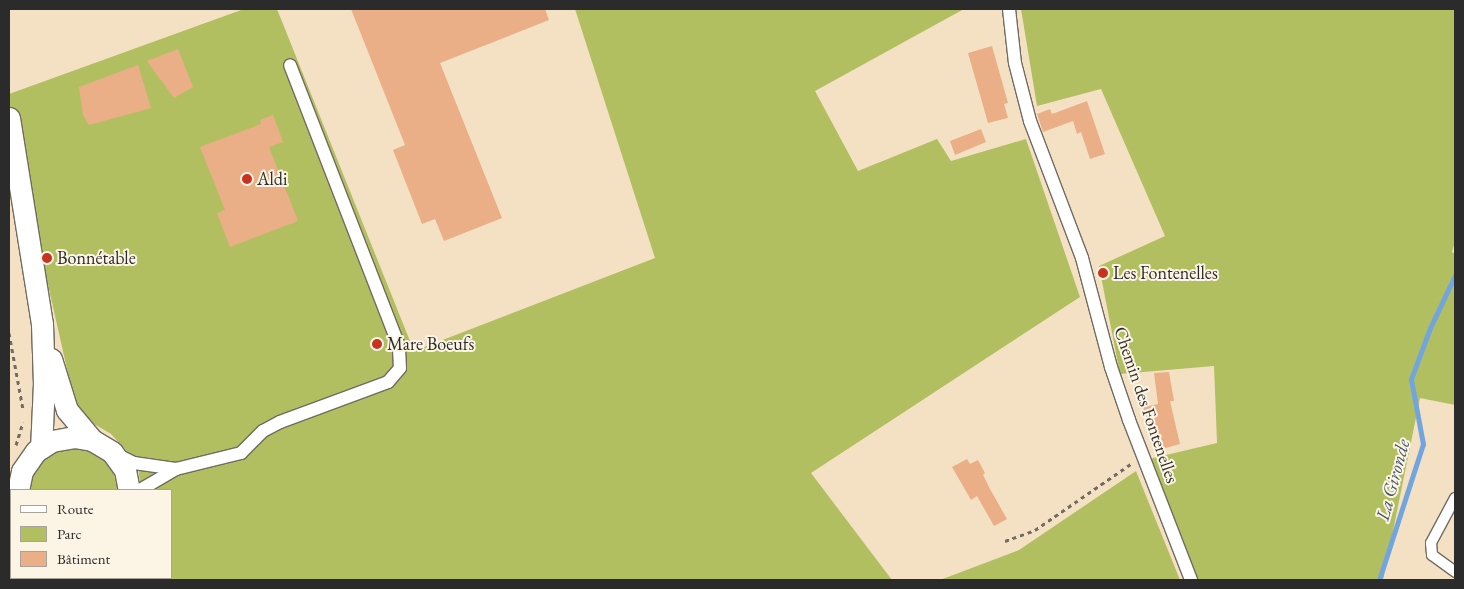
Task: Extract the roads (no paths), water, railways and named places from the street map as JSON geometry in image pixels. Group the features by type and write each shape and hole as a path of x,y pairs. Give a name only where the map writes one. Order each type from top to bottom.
{"main road":[{"path":"9,118 42,324 67,410 92,440 112,452 125,470 129,489"},
{"path":"41,448 44,383 42,324"},
{"path":"16,481 28,461 41,448 52,441 67,437 92,440"}],"street":[{"name":"Chemin des Fontenelles","path":"1009,9 1015,63 1030,121 1082,258 1110,367 1191,580"},
{"path":"142,489 176,469 240,454 263,431 280,422 388,382 400,368 399,346 290,65"},
{"path":"112,452 134,463 176,469"},
{"path":"1455,498 1431,543 1432,555 1455,572"}],"waterway":[{"name":"La Gironde","path":"1379,580 1423,444 1411,379 1430,328 1455,275"}],"place":[{"name":"Aldi","path":"247,179"},
{"name":"Bonnétable","path":"47,258"},
{"name":"Les Fontenelles","path":"1103,273"},
{"name":"Mare Boeufs","path":"377,344"}]}
